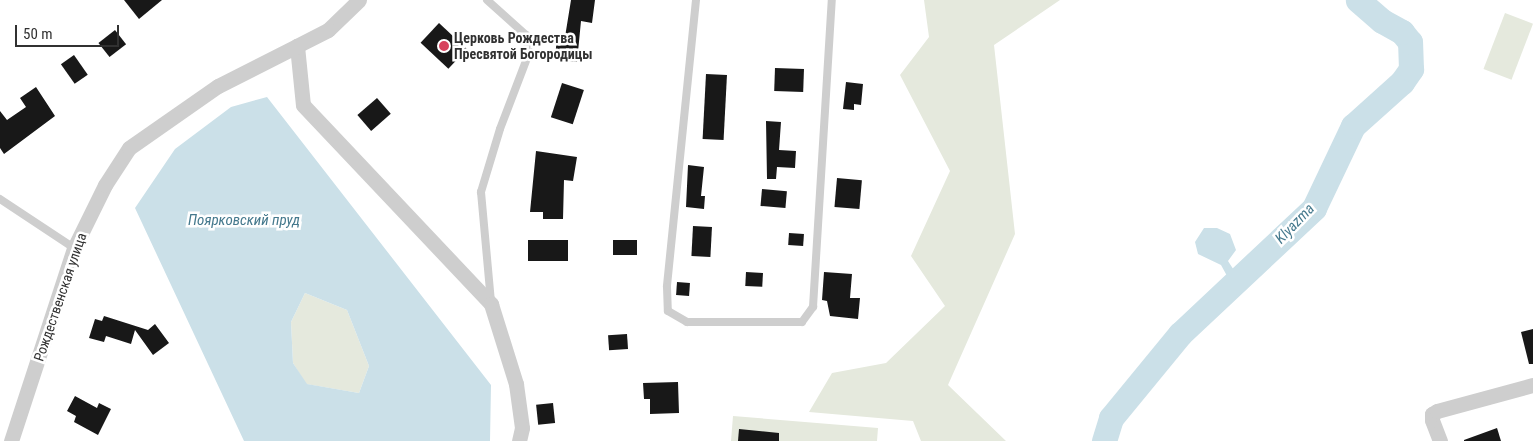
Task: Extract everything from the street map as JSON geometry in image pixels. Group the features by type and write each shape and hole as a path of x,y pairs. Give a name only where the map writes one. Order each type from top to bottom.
{"street":[{"name":"Рождественская улица","path":"10,441 74,248 105,185 129,148 218,86 328,30 359,0"},
{"path":"297,46 303,105 491,304 516,384 522,428 520,441"},
{"path":"1440,441 1432,420 1432,414 1437,411 1533,385"}],"lane":[{"path":"487,0 526,35 528,53 500,128 481,192 491,304"},
{"path":"696,0 668,277 668,311 687,322 802,322 813,307 832,0"},
{"path":"0,199 74,248"}],"shaded area":[{"path":"924,0 1060,0 994,45 1015,234 948,385 1006,441 921,441 913,421 809,412 832,373 886,363 945,306 911,256 950,171 900,75 929,37"},
{"path":"1505,13 1533,24 1512,80 1483,69"},
{"path":"305,293 347,310 369,366 359,393 306,384 293,363 291,322"},
{"path":"733,416 878,428 877,441 731,441"}],"water":[{"name":"Поярковский пруд","path":"267,97 491,385 490,441 244,441 135,208 175,149 231,107","holes":["305,293 347,310 369,366 359,393 307,384 293,363 291,322"]},
{"path":"1204,228 1217,228 1230,234 1236,250 1228,261 1239,278 1232,285 1221,265 1198,254 1195,242"}],"building":[{"path":"124,0 162,0 139,19"},
{"path":"571,0 595,0 592,23 581,21 577,62 555,59 557,36 565,37"},
{"name":"Церковь Рождества Пресвятой Богородицы","path":"439,23 467,49 448,69 421,43"},
{"path":"115,30 126,44 110,57 98,43"},
{"path":"74,55 88,75 75,84 61,64"},
{"path":"775,68 804,69 803,92 774,91"},
{"path":"706,74 727,75 724,140 703,139"},
{"path":"846,82 863,84 861,105 854,104 854,110 843,109"},
{"path":"562,83 584,90 573,124 551,117"},
{"path":"36,87 55,116 4,154 0,148 0,111 7,120 26,107 20,98"},
{"path":"377,98 391,114 371,131 357,115"},
{"path":"766,121 781,122 779,150 796,151 795,168 777,167 776,179 767,179"},
{"path":"536,151 577,157 573,181 564,180 563,219 543,219 543,212 530,212"},
{"path":"688,165 704,167 701,196 705,196 704,209 686,207"},
{"path":"837,178 862,180 859,209 834,207"},
{"path":"762,189 787,191 785,208 761,206"},
{"path":"693,226 712,227 710,257 691,256"},
{"path":"789,233 804,234 803,246 788,245"},
{"path":"528,240 568,240 568,261 528,261"},
{"path":"613,240 637,240 637,255 613,255"},
{"path":"746,272 763,273 762,287 745,286"},
{"path":"824,272 852,274 850,298 860,298 858,319 830,316 827,301 822,300"},
{"path":"677,282 690,283 689,296 676,295"},
{"path":"104,316 148,330 155,324 169,343 153,355 135,330 131,344 106,336 104,342 89,338 95,319 102,321"},
{"path":"1533,329 1533,364 1529,364 1521,332"},
{"path":"627,334 628,349 609,350 608,335"},
{"path":"678,382 679,413 650,414 650,399 644,399 643,383"},
{"path":"75,396 97,408 99,403 111,409 98,435 74,422 76,416 67,411"},
{"path":"553,403 555,423 538,425 536,405"},
{"path":"1497,428 1501,441 1464,441 1464,440"},
{"path":"739,429 779,433 779,441 738,441"}],"waterway":[{"name":"Klyazma","path":"1104,441 1111,418 1180,334 1314,208 1353,126 1402,82 1411,69 1410,42 1402,32 1382,21 1358,0"}],"place":[{"name":"Церковь Рождества Пресвятой Богородицы","path":"444,46"}]}
